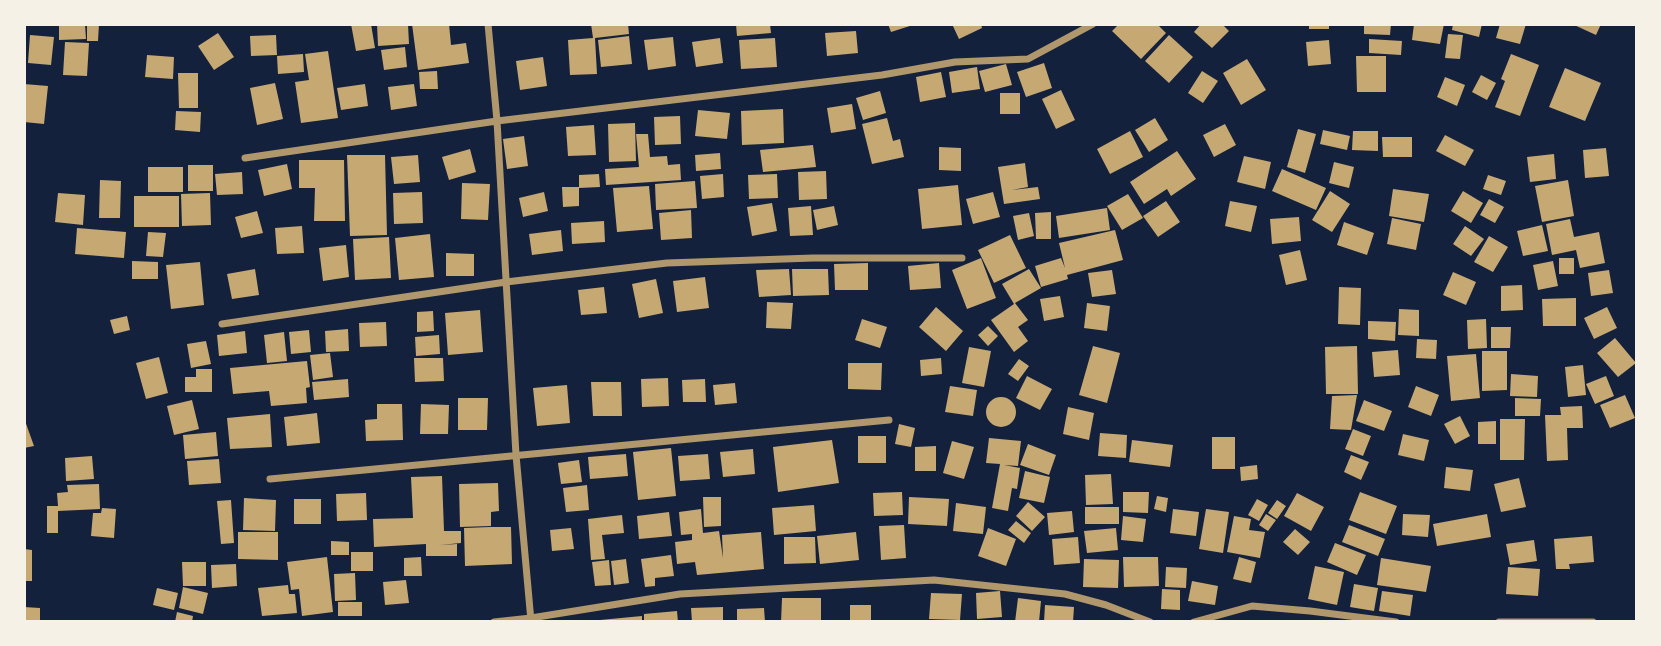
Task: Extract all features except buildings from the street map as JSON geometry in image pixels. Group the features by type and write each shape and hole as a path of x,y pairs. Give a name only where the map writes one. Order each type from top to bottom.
{"street":[{"path":"488,24 497,121 516,455 531,620"},
{"path":"245,158 497,121 858,78 955,62 1028,59 1093,24"},
{"path":"222,324 506,282 667,263 813,258 961,258"},
{"path":"270,479 888,420"},
{"path":"494,621 531,620 680,594 934,580 1065,594 1150,621"},
{"path":"1194,621 1252,606 1396,621"},
{"path":"1499,621 1593,621"}]}
